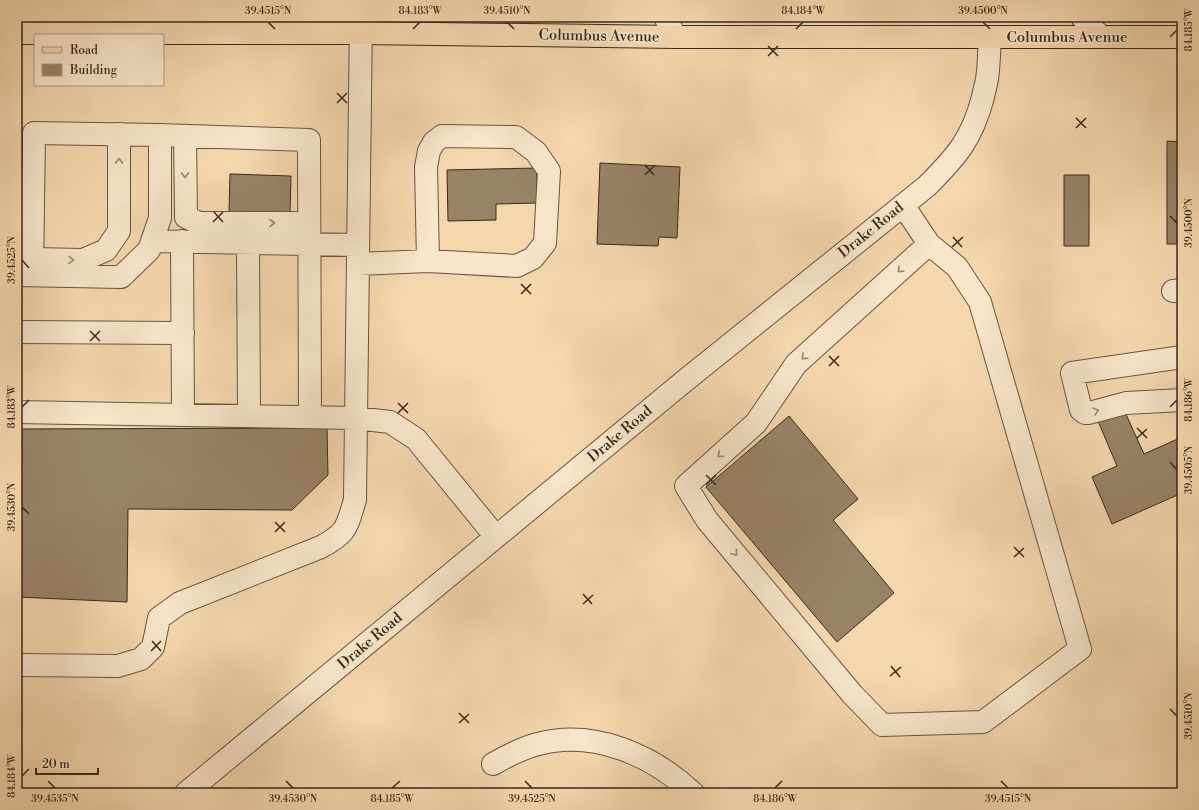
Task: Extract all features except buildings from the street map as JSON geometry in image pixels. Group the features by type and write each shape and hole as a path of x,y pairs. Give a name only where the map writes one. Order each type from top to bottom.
{"main road":[{"name":"Columbus Avenue","path":"17,33 361,25 676,37 1182,37"}],"street":[{"path":"665,17 676,37"},
{"path":"1082,17 1101,37"},
{"path":"17,665 118,666 141,659 153,647 159,618 180,603 321,547 335,539 346,529 355,500 361,25"},
{"name":"Drake Road","path":"186,793 687,379 927,186 949,164 967,141 974,128 987,80 990,37"},
{"path":"27,270 34,133 160,135 309,140 310,417"},
{"path":"27,270 83,260 106,250 119,231 119,134"},
{"path":"27,270 121,277 149,250 160,218 160,135"},
{"path":"185,136 186,217 199,223 310,234 358,254 428,261 517,266 533,258 545,243 549,171 536,152 516,137 442,136 434,142 429,151 426,167 428,261"},
{"path":"903,205 930,244 957,267 980,302 1080,649 983,722 882,725 852,694 707,520 686,486 756,423 796,364 930,244"},
{"path":"153,241 248,243 310,234"},
{"path":"182,241 183,415"},
{"path":"248,243 249,416"},
{"path":"17,332 182,333"},
{"path":"1182,356 1072,373 1081,410 1089,413 1126,403 1182,400"},
{"path":"17,412 356,418 390,422 416,439 496,537"},
{"path":"493,764 507,756 537,744 568,740 599,743 629,751 657,765 693,793"}]}
